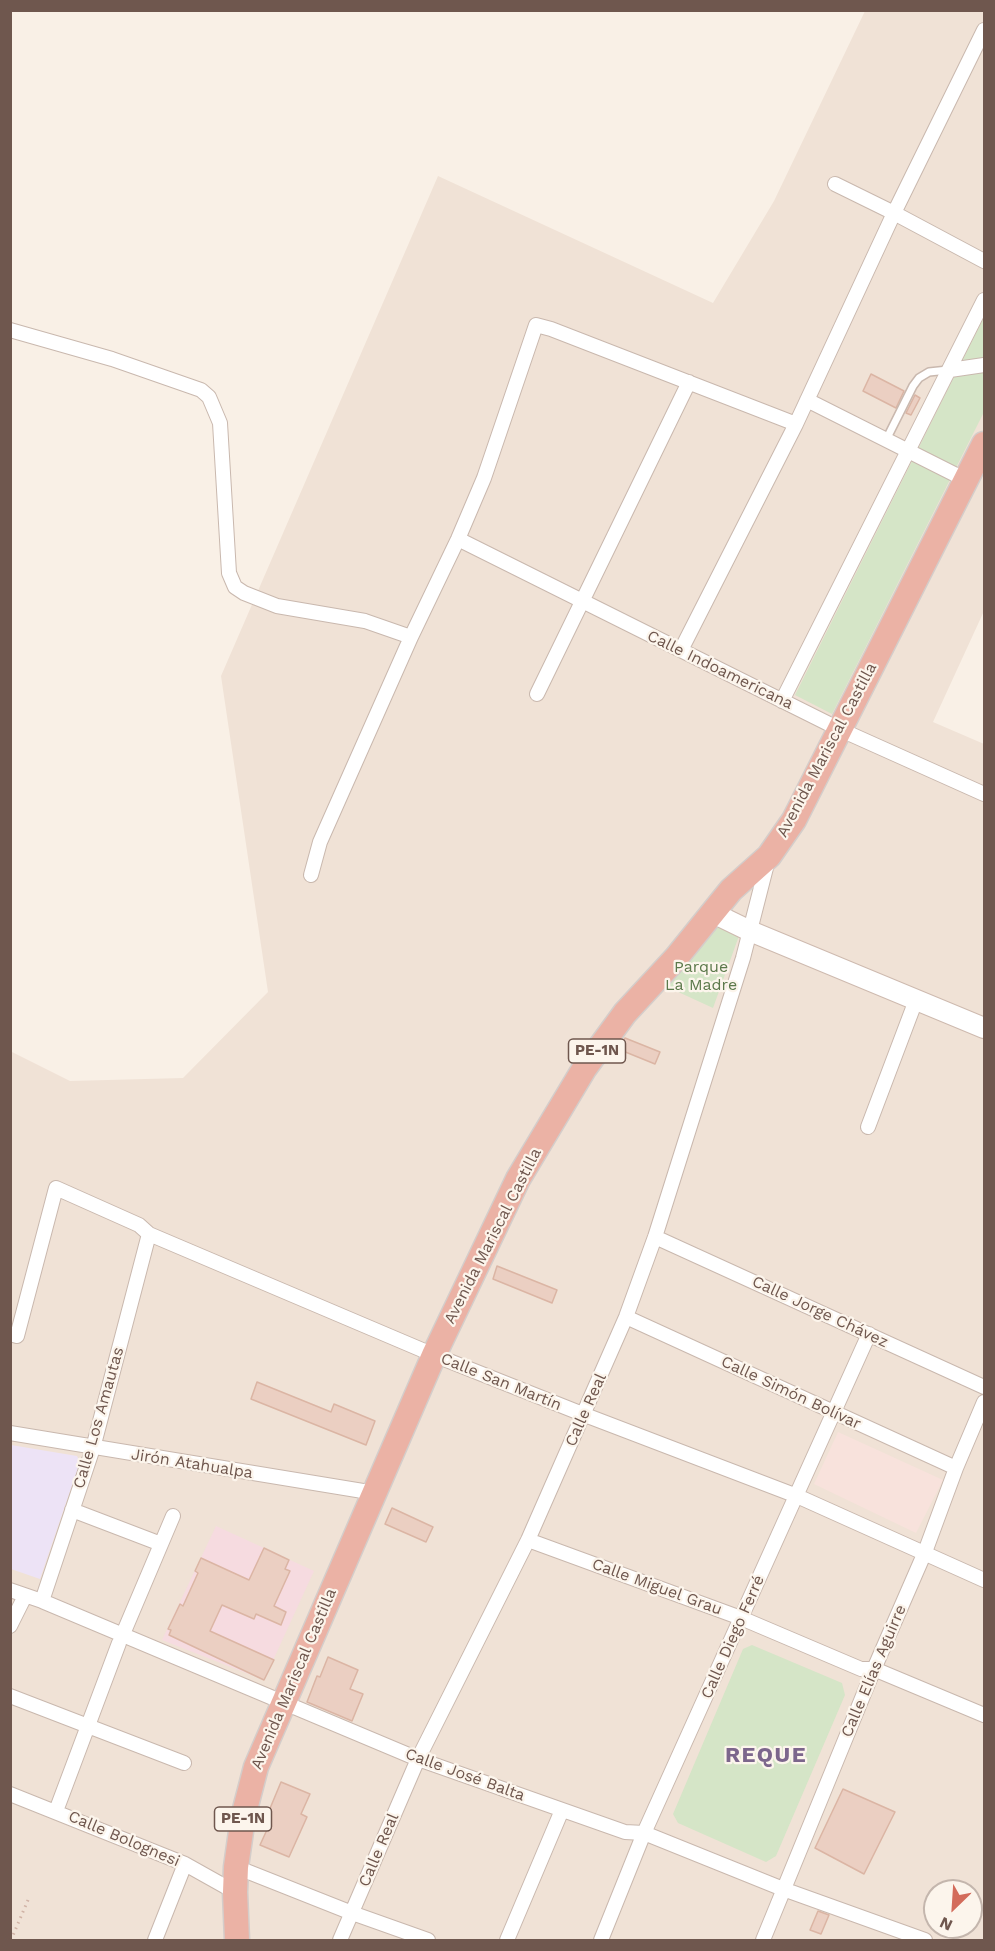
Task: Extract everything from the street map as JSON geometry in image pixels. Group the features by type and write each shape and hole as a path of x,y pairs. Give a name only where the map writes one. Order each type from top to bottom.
{"highway":[{"name":"Avenida Mariscal Castilla","path":"237,1941 236,1867 243,1817 256,1767 434,1355 518,1179 584,1069 626,1012 676,958 731,890 769,856 794,820 984,444"}],"street":[{"path":"681,650 796,424 894,213 984,30"},
{"path":"835,184 984,261"},
{"path":"782,701 984,300"},
{"path":"311,875 320,842 411,637 458,539 499,438 536,325 796,424"},
{"path":"10,330 112,359 201,390 209,398 220,423 229,573 235,587 277,606 365,621 411,637"},
{"path":"950,370 984,365"},
{"path":"537,694 689,382"},
{"path":"807,400 966,480"},
{"name":"Calle Indoamericana","path":"458,539 839,729 984,794"},
{"name":"Calle Real","path":"340,1941 418,1759 528,1540 585,1415 626,1317 656,1237 750,931 769,856"},
{"path":"713,913 750,931 984,1028"},
{"path":"868,1127 916,1000"},
{"name":"Calle San Martín","path":"14,1335 56,1188 139,1225 149,1234 434,1355 797,1496 984,1580"},
{"name":"Calle Los Amautas","path":"42,1601 93,1448 149,1234"},
{"name":"Calle Jorge Chávez","path":"656,1237 984,1387"},
{"name":"Calle Simón Bolívar","path":"626,1317 956,1468"},
{"name":"Calle Diego Ferré","path":"601,1941 644,1833 869,1334"},
{"name":"Calle Elías Aguirre","path":"763,1941 874,1669 925,1552 956,1468 984,1402"},
{"name":"Jirón Atahualpa","path":"10,1433 375,1493"},
{"path":"72,1510 161,1544"},
{"path":"56,1811 121,1639 173,1516"},
{"name":"Calle Miguel Grau","path":"528,1540 741,1618 861,1670 874,1669 984,1714"},
{"name":"Calle José Balta","path":"10,1590 42,1601 121,1639 262,1692 282,1703 418,1759 625,1832 644,1833 925,1941"},
{"path":"10,1626 26,1596"},
{"path":"10,1696 184,1763"},
{"name":"Calle Bolognesi","path":"10,1794 185,1864 235,1892"},
{"path":"507,1941 562,1810"},
{"path":"155,1941 185,1864"},
{"path":"236,1867 428,1941"}],"lane":[{"path":"886,440 919,378 929,372 950,370"}],"path":[{"path":"11,1941 28,1900"}],"shaded area":[{"path":"865,11 984,11 984,611 933,722 984,744 984,1940 11,1940 10,1051 70,1081 183,1078 268,992 221,676 438,176 713,303 774,201"},
{"path":"838,1432 943,1480 916,1533 814,1484"},
{"path":"11,1445 77,1456 80,1462 40,1579 11,1569"},
{"path":"216,1526 314,1571 264,1680 162,1640"}],"green space":[{"path":"984,317 984,412 832,714 795,695"},
{"name":"Parque La Madre","path":"721,921 740,933 713,1008 663,985"},
{"path":"752,1645 842,1683 845,1695 776,1856 766,1862 678,1823 673,1814 743,1649"}],"building":[{"path":"871,374 904,391 896,408 863,391"},
{"path":"915,395 920,398 911,415 906,413"},
{"path":"625,1038 660,1052 655,1064 618,1049"},
{"path":"497,1266 557,1290 552,1303 493,1279"},
{"path":"257,1382 331,1412 334,1404 375,1421 366,1445 251,1399"},
{"path":"392,1508 433,1527 426,1542 385,1524"},
{"path":"264,1548 289,1560 285,1569 290,1571 274,1606 286,1612 281,1625 256,1614 254,1619 222,1605 210,1631 274,1660 264,1680 169,1635 171,1630 168,1629 180,1604 183,1606 198,1573 195,1571 201,1558 249,1580"},
{"path":"328,1657 358,1670 350,1689 363,1694 352,1721 307,1702 317,1676 320,1677"},
{"path":"281,1782 310,1794 301,1814 307,1817 289,1857 260,1845 271,1821 266,1818"},
{"path":"843,1789 895,1812 864,1874 815,1848"},
{"path":"818,1911 829,1915 821,1934 810,1930"}],"district":[{"name":"REQUE","path":"766,1756"}]}
